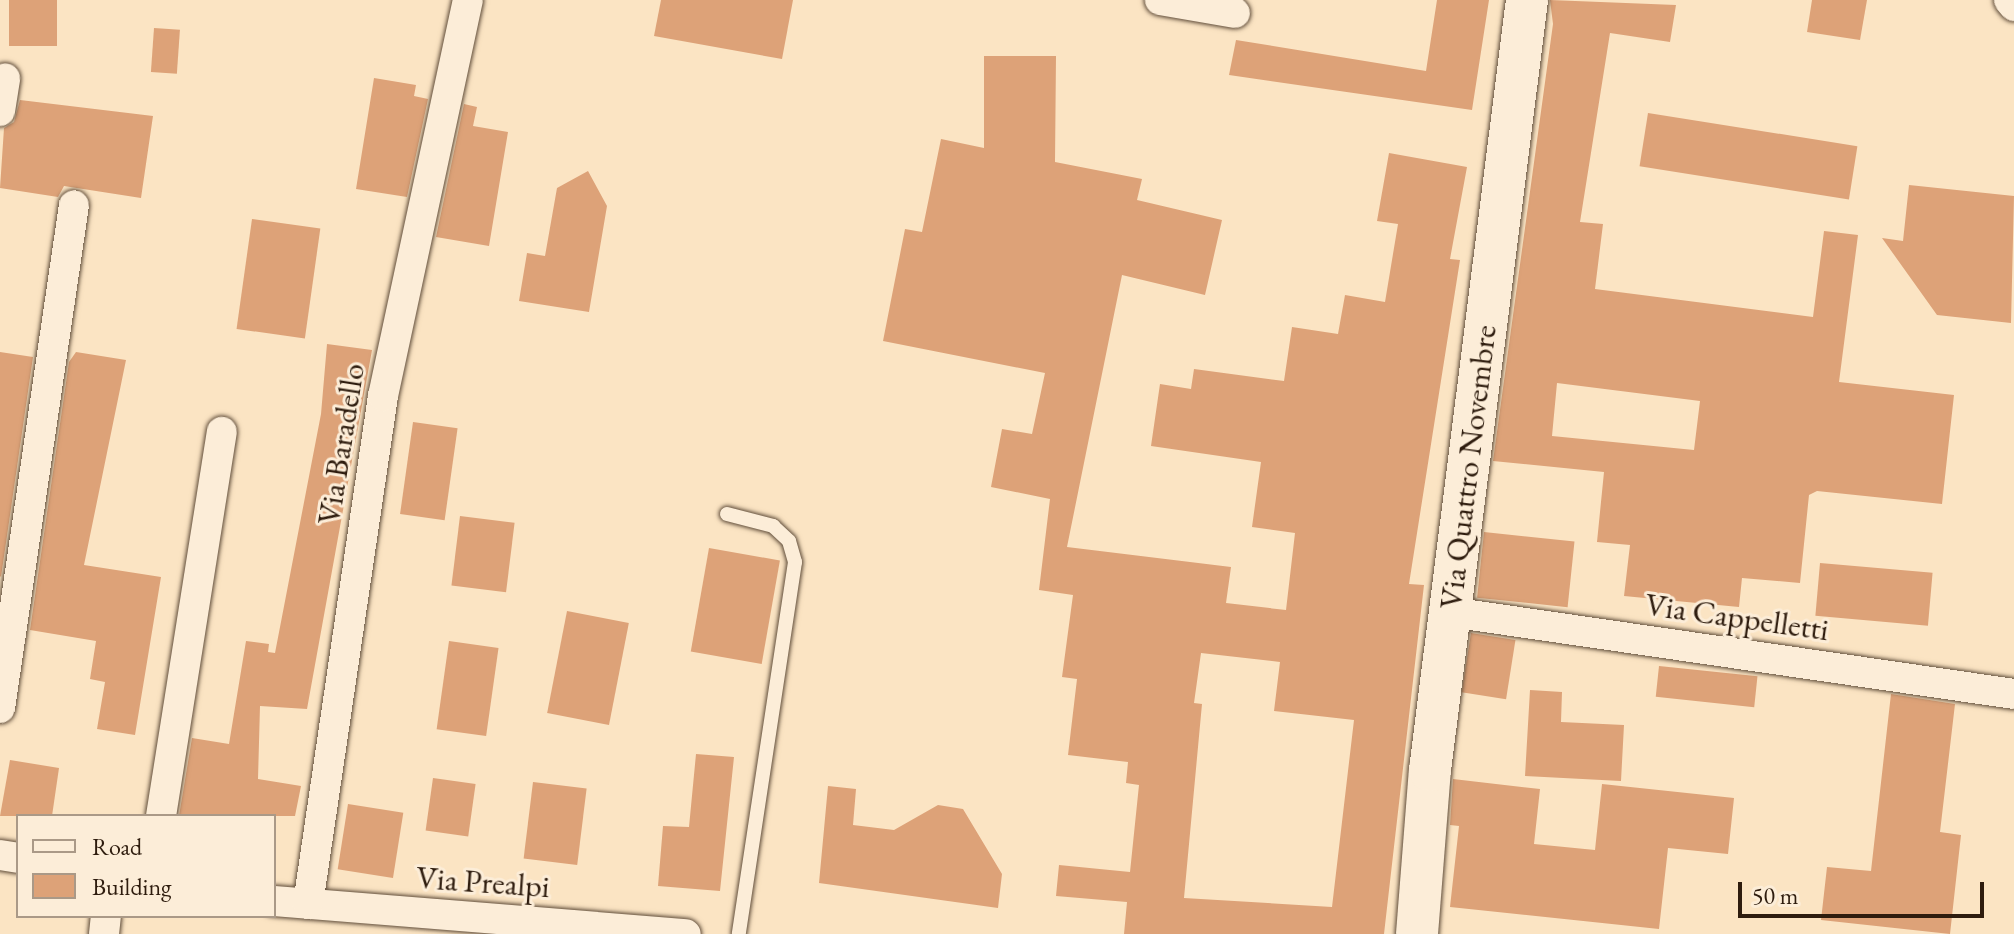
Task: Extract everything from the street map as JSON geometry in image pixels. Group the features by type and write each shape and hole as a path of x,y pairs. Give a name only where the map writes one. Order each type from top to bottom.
{"street":[{"name":"Via Baradello","path":"327,915 383,396 468,0"},
{"path":"1160,0 1235,13"},
{"name":"Via Quattro Novembre","path":"1417,934 1450,612 1527,0"},
{"path":"2009,0 2014,6"},
{"path":"0,111 5,78"},
{"path":"0,708 74,205"},
{"path":"161,814 222,432"},
{"name":"Via Cappelletti","path":"1450,612 2014,694"},
{"name":"Via Prealpi","path":"276,902 327,915 686,934"}],"lane":[{"path":"727,514 773,526 789,541 795,562 739,934"}],"building":[{"path":"9,0 57,0 57,46 9,46"},
{"path":"661,0 793,0 782,59 654,36"},
{"path":"1437,0 1489,0 1472,110 1229,75 1236,40 1426,71"},
{"path":"1550,0 1676,5 1670,42 1610,33 1580,222 1603,224 1595,289 1813,317 1824,231 1858,235 1839,382 1954,395 1942,504 1817,491 1809,495 1800,583 1742,578 1739,607 1624,596 1630,545 1597,542 1604,472 1493,461 1553,24","holes":["1557,383 1700,401 1694,450 1552,436"]},
{"path":"1812,0 1867,0 1860,40 1807,32"},
{"path":"154,28 180,30 177,74 151,72"},
{"path":"984,56 1056,56 1055,162 1142,179 1137,200 1222,220 1205,295 1122,275 1067,547 1231,567 1226,603 1286,610 1295,533 1252,527 1261,462 1151,446 1160,384 1191,389 1194,369 1284,381 1292,327 1338,334 1345,295 1385,302 1398,224 1377,221 1389,153 1467,167 1450,259 1460,260 1409,584 1424,585 1384,934 1124,934 1127,902 1056,896 1059,865 1130,872 1139,785 1126,783 1128,762 1068,755 1077,679 1062,677 1073,595 1039,590 1050,499 991,487 1002,429 1032,434 1045,373 883,341 905,229 922,232 941,139 984,148","holes":["1201,653 1280,662 1274,711 1354,720 1332,907 1184,898 1202,704 1194,703"]},
{"path":"374,78 416,85 414,96 428,99 407,197 356,189"},
{"path":"20,100 153,116 141,198 64,186 58,197 0,188 4,128 14,122"},
{"path":"464,104 477,107 473,126 508,132 489,246 436,237"},
{"path":"1648,113 1857,146 1849,199 1640,166"},
{"path":"588,171 607,206 589,312 519,301 527,253 545,256 557,188"},
{"path":"1909,185 2014,196 2011,323 1937,315 1882,238 1903,241"},
{"path":"252,219 320,229 305,339 237,329"},
{"path":"327,344 372,350 307,709 260,706 258,779 301,786 295,816 179,814 192,738 229,744 246,641 269,644 268,652 275,653 321,414"},
{"path":"0,352 33,357 1,577 0,576"},
{"path":"76,352 126,360 84,565 161,577 135,735 97,729 105,682 90,679 96,641 30,630 69,362"},
{"path":"413,422 458,428 445,520 400,514"},
{"path":"460,516 515,523 506,592 451,585"},
{"path":"1484,532 1575,542 1568,607 1477,598"},
{"path":"709,548 780,561 762,664 691,651"},
{"path":"1820,563 1933,573 1928,626 1815,616"},
{"path":"567,611 629,623 609,725 547,713"},
{"path":"1471,633 1515,640 1506,699 1462,692"},
{"path":"449,641 499,648 486,736 437,729"},
{"path":"1659,666 1757,676 1754,707 1656,697"},
{"path":"1530,690 1562,692 1561,722 1624,725 1621,781 1525,776"},
{"path":"1891,694 1955,704 1940,832 1961,835 1950,934 1821,920 1827,867 1871,871"},
{"path":"696,754 734,757 720,891 658,886 663,826 689,827"},
{"path":"10,760 59,768 52,814 0,816"},
{"path":"433,778 476,784 468,836 426,830"},
{"path":"1453,779 1540,789 1534,844 1595,850 1602,784 1734,798 1728,854 1668,848 1659,929 1450,907 1459,826 1450,825"},
{"path":"533,782 587,789 577,865 524,858"},
{"path":"828,786 856,789 853,825 894,830 938,805 963,809 1002,874 998,908 819,883"},
{"path":"348,804 403,813 393,878 338,869"}]}
